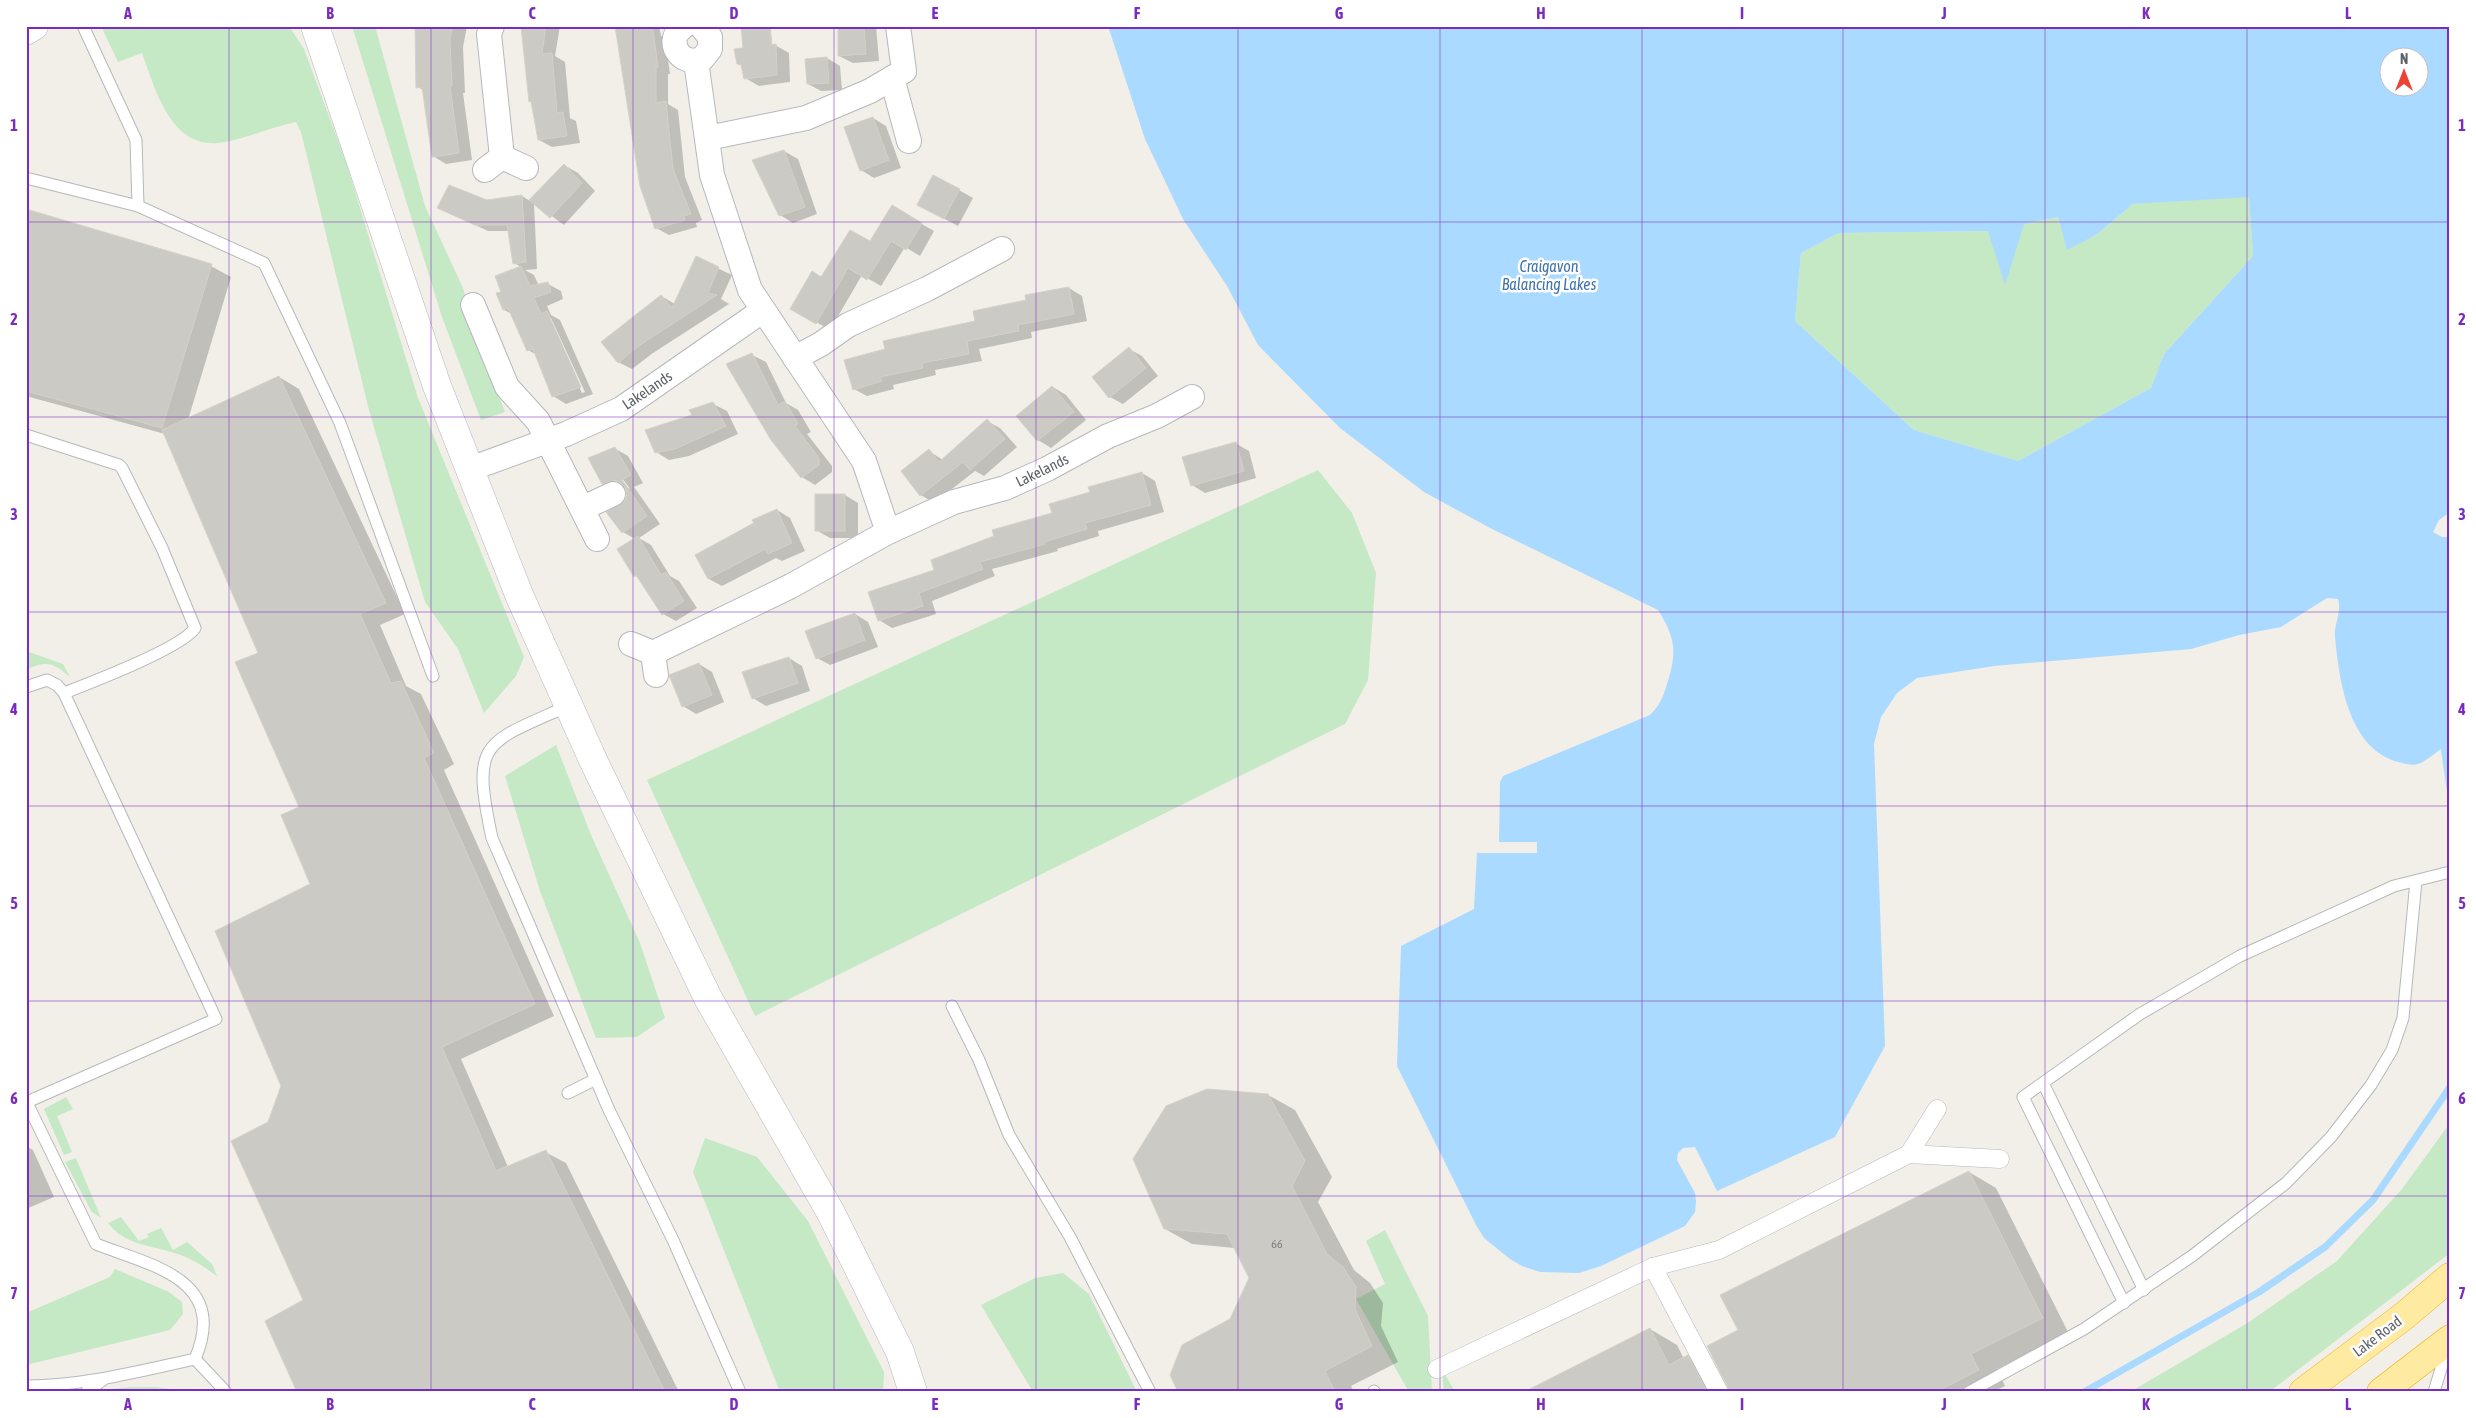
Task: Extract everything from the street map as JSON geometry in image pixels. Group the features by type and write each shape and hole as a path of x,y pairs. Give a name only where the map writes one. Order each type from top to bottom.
{"highway":[{"name":"Lake Road","path":"2303,1392 2404,1316 2450,1277"},
{"path":"2381,1392 2450,1339"}],"street":[{"path":"26,31 34,26"},
{"path":"315,26 438,386 520,596 568,706 708,998 831,1214 900,1352 913,1392"},
{"path":"492,26 489,34 494,164 526,168"},
{"path":"684,26 674,39 676,51 684,59 696,61 707,55 711,43 707,31 701,26"},
{"path":"708,138 806,118 870,91 904,70 898,26"},
{"path":"696,61 712,175 750,290 762,311 864,461 888,532"},
{"path":"892,78 909,141"},
{"path":"795,358 821,344 848,325 927,289 1002,249"},
{"path":"472,304 506,387 538,421 598,539"},
{"name":"Lakelands","path":"470,470 549,440 621,409 762,311"},
{"name":"Lakelands","path":"631,644 654,664 888,532 954,502 1005,488 1047,470 1108,436 1157,416 1192,397"},
{"path":"582,508 613,494"},
{"path":"1437,1369 1654,1267 1719,1250 1909,1154 1938,1110"},
{"path":"1909,1154 2000,1159"},
{"path":"1654,1267 1719,1392"}],"lane":[{"path":"83,26 136,140 138,206"},
{"path":"26,178 138,206 264,263 340,423 433,676"},
{"path":"26,435 119,465 122,468 162,548 195,628 191,635 160,651 64,693"},
{"path":"26,687 48,680 56,684 64,693 216,1019 26,1102 96,1244 166,1271 186,1283 195,1295 200,1305 205,1331 195,1359"},
{"path":"568,706 503,735 493,744 485,757 482,773 483,798 492,838 596,1079 673,1240 740,1392"},
{"path":"2124,1303 2023,1097 2164,998 2240,956 2394,886 2435,874 2450,872"},
{"path":"1969,1392 2084,1329 2144,1290 2192,1256 2286,1183 2331,1137 2371,1085 2392,1050 2404,1018 2416,881"},
{"path":"952,1006 980,1060 1009,1135 1070,1237 1150,1392"},
{"path":"568,1093 596,1079"},
{"path":"2043,1083 2144,1290"},
{"path":"2434,1392 2443,1362 2450,1351"},
{"path":"26,1386 47,1386 107,1377 195,1359"},
{"path":"195,1359 226,1392"},
{"path":"86,1392 107,1377"}],"green space":[{"path":"101,26 289,26 304,49 346,162 418,398 524,657 516,676 484,713 458,649 425,602 369,410 301,132 296,122 238,139 218,143 201,142 187,135 166,112 152,82 142,53 118,62"},
{"path":"352,26 375,26 425,206 463,288 482,352 505,412 481,420 442,317"},
{"path":"2249,196 2253,256 2164,354 2151,388 2018,461 1914,430 1795,321 1801,253 1839,233 1989,231 2058,217 2067,249 2096,235 2133,204"},
{"path":"1318,470 1352,513 1376,573 1368,680 1345,724 755,1016 647,780"},
{"path":"26,651 63,664 70,677 50,664 39,665 26,670 28,664"},
{"path":"556,745 591,835 640,943 665,1018 637,1037 596,1038 540,891 505,776"},
{"path":"66,1097 73,1109 57,1116 72,1152 64,1155 44,1109"},
{"path":"2450,1123 2450,1253 2269,1392 2130,1392 2246,1324 2337,1261 2402,1189"},
{"path":"705,1138 757,1157 808,1221 884,1372 883,1392 780,1392 693,1172"},
{"path":"76,1158 101,1218 92,1212 65,1162"},
{"path":"121,1217 139,1241 149,1237 147,1234 161,1228 173,1250 187,1242 212,1264 217,1276 197,1262 125,1238 108,1223"},
{"path":"1385,1230 1428,1316 1432,1392 1409,1392 1356,1299 1385,1284 1366,1241"},
{"path":"115,1269 169,1292 182,1302 183,1314 170,1330 26,1365 26,1313 110,1277"},
{"path":"1063,1273 1089,1294 1137,1392 1033,1392 981,1305 1035,1278"},
{"path":"1442,1369 1455,1392 1444,1392"},
{"path":"156,1387 192,1392 104,1392 108,1389"}],"water":[{"name":"Craigavon Balancing Lakes","path":"1108,26 2450,26 2450,512 2439,520 2433,532 2442,537 2450,537 2450,742 2425,760 2413,765 2395,761 2379,753 2366,741 2356,726 2349,709 2339,672 2335,637 2339,609 2338,599 2327,598 2281,627 2239,635 2191,649 1994,666 1917,678 1897,693 1881,717 1874,744 1885,1046 1835,1137 1717,1191 1695,1147 1683,1148 1678,1153 1677,1160 1695,1193 1696,1202 1695,1212 1685,1226 1601,1266 1579,1273 1540,1272 1522,1266 1484,1238 1397,1066 1401,946 1474,909 1477,853 1537,853 1537,842 1499,842 1500,782 1503,776 1650,715 1661,701 1666,689 1673,654 1671,638 1658,610 1492,529 1424,492 1340,428 1258,345 1227,286 1183,219 1145,139","holes":["2249,197 2253,256 2164,354 2151,388 2018,461 1914,430 1795,321 1801,253 1839,233 1988,231 2005,285 2024,224 2058,217 2067,250 2096,235 2133,204"]}],"building":[{"path":"415,26 453,26 450,38 452,86 450,86 459,153 432,157 422,87 416,88"},
{"path":"521,26 546,26 542,54 552,53 557,113 563,112 567,136 538,140 531,101 529,102"},
{"path":"615,26 649,26 650,30 653,30 658,67 656,68 656,103 666,101 673,169 691,214 684,216 685,220 655,229 640,186"},
{"path":"741,26 770,26 772,45 776,44 777,75 744,79 741,65 737,64 734,49 743,48"},
{"path":"838,26 864,26 866,54 838,56"},
{"path":"827,57 829,83 807,84 805,59"},
{"path":"873,117 889,160 860,171 844,127"},
{"path":"784,150 805,207 779,216 752,160"},
{"path":"564,164 582,183 550,218 529,200"},
{"path":"933,175 960,189 944,219 917,205"},
{"path":"449,185 487,200 522,195 526,262 513,264 507,225 475,225 437,208"},
{"path":"892,205 922,223 906,250 891,241 867,280 848,268 816,324 790,309 812,271 821,277 850,230 870,241"},
{"path":"26,209 212,264 162,428 26,391"},
{"path":"696,256 719,267 708,293 717,295 640,345 618,363 601,342 661,295 672,308"},
{"path":"521,266 530,286 548,282 551,292 534,298 541,314 547,311 581,387 552,397 533,349 527,351 508,308 503,310 496,293 501,292 495,276"},
{"path":"1069,287 1074,314 1018,325 1019,331 967,341 969,354 922,363 923,368 880,377 882,381 853,390 844,360 885,349 883,341 975,321 973,311 1026,300 1025,295"},
{"path":"1129,347 1146,368 1109,398 1092,377"},
{"path":"752,353 778,405 785,401 798,424 795,426 819,458 819,465 801,478 771,440 726,364"},
{"path":"279,376 386,603 360,614 391,683 401,681 434,753 424,758 535,1004 442,1047 496,1171 546,1150 665,1392 297,1392 265,1321 303,1300 231,1141 268,1122 281,1086 215,931 310,884 281,815 299,807 235,662 258,653 162,430"},
{"path":"1052,386 1074,412 1037,441 1016,416"},
{"path":"713,402 726,426 675,449 655,453 645,430 692,415 689,410"},
{"path":"987,419 1005,439 970,470 963,462 920,496 901,471 929,449 939,462"},
{"path":"1236,442 1244,471 1191,486 1182,457"},
{"path":"615,447 631,475 622,480 647,516 622,533 606,512 624,502 627,496 626,489 615,480 602,484 588,458"},
{"path":"1142,472 1151,505 1085,523 1087,529 1044,542 1045,544 980,562 983,569 919,593 923,606 878,621 868,592 934,570 931,560 994,536 992,530 1052,513 1049,504 1090,492 1088,487"},
{"path":"815,494 845,494 845,531 815,531"},
{"path":"777,509 792,543 768,554 765,549 708,579 695,555 754,523 752,520"},
{"path":"638,536 661,575 666,572 684,601 662,615 636,575 634,577 617,549"},
{"path":"855,613 865,640 816,659 805,631"},
{"path":"789,657 798,683 752,699 742,672"},
{"path":"699,663 712,695 682,707 669,675"},
{"path":"1207,1089 1268,1094 1305,1161 1292,1186 1327,1254 1343,1267 1356,1287 1355,1309 1372,1346 1325,1371 1335,1392 1178,1392 1170,1375 1182,1345 1230,1319 1249,1278 1227,1234 1164,1229 1133,1159 1166,1106"},
{"path":"1969,1171 2043,1318 1971,1354 1979,1370 1936,1392 1730,1392 1707,1346 1738,1330 1720,1295"},
{"path":"1650,1328 1669,1365 1688,1355 1707,1392 1524,1392"}],"waterway":[{"path":"2444,747 2450,788"},
{"path":"2084,1392 2259,1292 2325,1247 2373,1200 2450,1087"}]}
